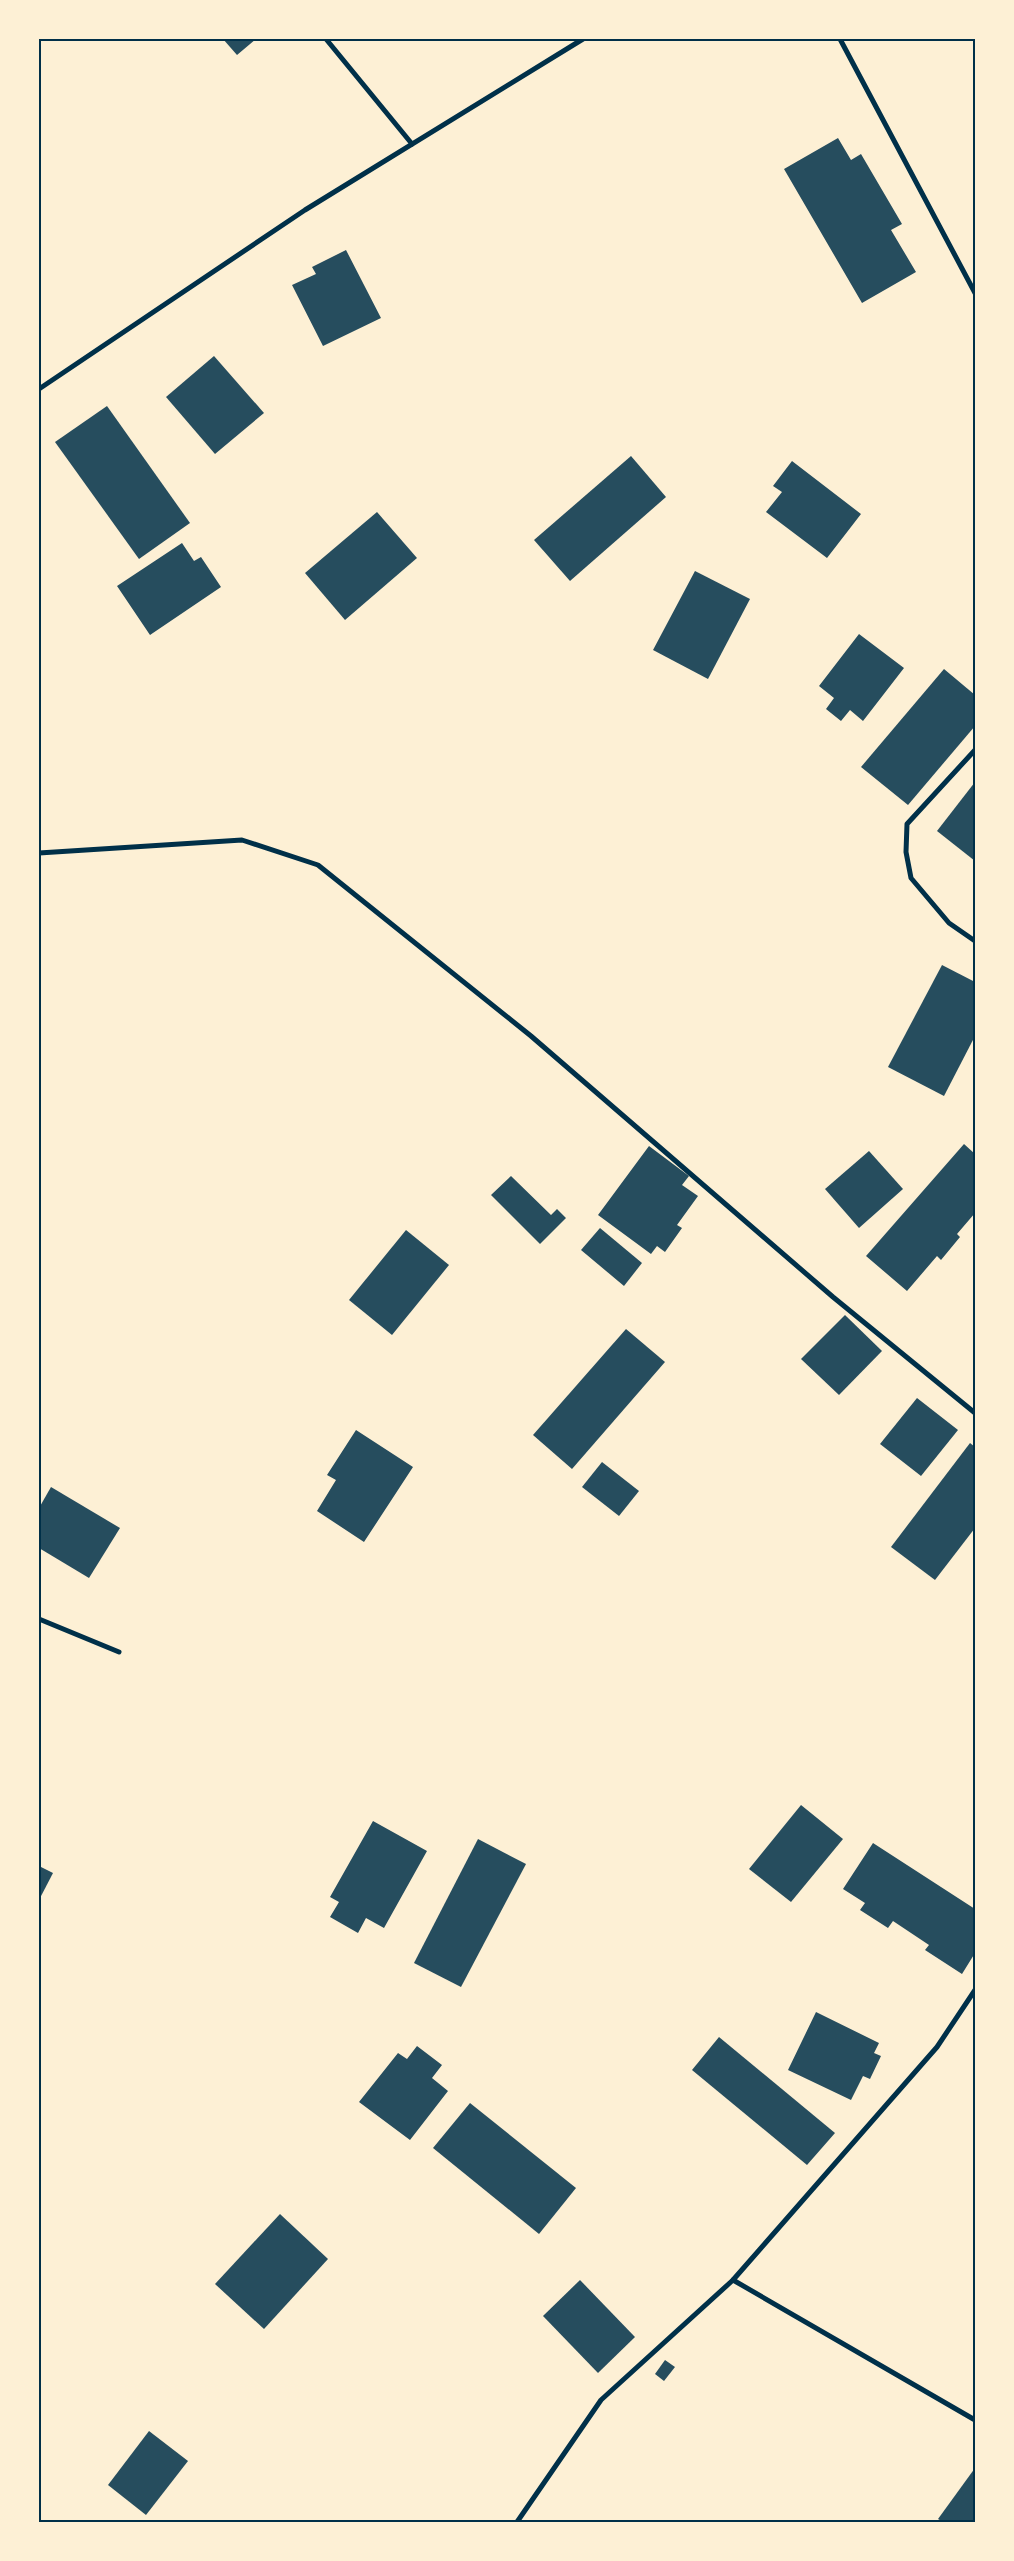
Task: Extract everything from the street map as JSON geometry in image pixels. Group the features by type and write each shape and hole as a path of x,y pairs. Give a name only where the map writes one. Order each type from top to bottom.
{"street":[{"path":"326,39 412,144"},
{"path":"39,389 305,210 583,39"},
{"path":"840,39 975,294"},
{"path":"975,750 907,824 906,852 911,878 948,923 975,941"},
{"path":"39,853 242,840 318,865 531,1036 833,1297 975,1413"},
{"path":"39,1618 119,1652"},
{"path":"517,2522 601,2400 733,2280 937,2046 975,1990"},
{"path":"733,2280 975,2420"}],"building":[{"path":"223,39 256,39 237,55"},
{"path":"838,138 851,160 861,154 902,224 891,230 916,272 862,303 784,169"},
{"path":"346,250 381,318 323,346 292,285 316,274 312,267"},
{"path":"214,356 264,413 215,454 166,397"},
{"path":"107,406 190,523 139,559 55,442"},
{"path":"631,456 666,497 570,581 534,540"},
{"path":"792,461 861,514 827,558 766,512 782,492 773,486"},
{"path":"377,512 417,558 345,620 305,573"},
{"path":"182,543 194,561 201,557 221,587 150,635 117,586"},
{"path":"695,571 750,599 708,679 653,650"},
{"path":"859,634 904,668 863,721 850,710 841,721 826,709 834,698 819,686"},
{"path":"944,669 975,695 975,726 908,805 861,767"},
{"path":"975,782 975,861 937,831"},
{"path":"942,965 975,982 975,1036 944,1096 888,1067"},
{"path":"964,1144 975,1154 975,1213 957,1234 960,1237 941,1260 937,1256 907,1291 866,1256"},
{"path":"649,1146 689,1176 682,1185 698,1196 677,1225 682,1228 665,1252 657,1246 651,1254 598,1215"},
{"path":"869,1151 903,1189 859,1228 825,1189"},
{"path":"511,1176 551,1215 557,1209 566,1218 540,1244 491,1195"},
{"path":"600,1228 642,1263 624,1286 581,1250"},
{"path":"406,1230 449,1265 392,1335 349,1300"},
{"path":"845,1315 882,1351 839,1395 801,1359"},
{"path":"626,1329 665,1362 572,1469 533,1435"},
{"path":"917,1398 958,1430 921,1476 880,1444"},
{"path":"356,1430 413,1467 364,1542 317,1511 336,1480 327,1475"},
{"path":"970,1443 975,1447 975,1528 935,1580 891,1547"},
{"path":"602,1462 639,1491 619,1516 582,1487"},
{"path":"51,1487 120,1528 89,1578 39,1548 39,1508"},
{"path":"801,1805 843,1839 791,1902 749,1869"},
{"path":"373,1821 427,1851 384,1928 366,1918 358,1933 330,1917 339,1902 330,1897"},
{"path":"478,1839 526,1864 461,1987 414,1963"},
{"path":"873,1843 975,1909 975,1953 962,1974 925,1950 929,1945 893,1921 888,1928 860,1910 865,1903 843,1889"},
{"path":"39,1866 53,1873 39,1900"},
{"path":"816,2012 879,2043 874,2053 881,2056 870,2079 863,2076 851,2100 788,2070"},
{"path":"719,2037 835,2133 807,2165 692,2070"},
{"path":"417,2046 442,2065 432,2078 448,2091 410,2140 359,2102 398,2053 407,2059"},
{"path":"470,2103 576,2188 539,2234 433,2148"},
{"path":"280,2214 328,2259 264,2329 215,2284"},
{"path":"580,2280 635,2337 598,2373 543,2316"},
{"path":"665,2360 675,2367 664,2381 655,2374"},
{"path":"149,2431 188,2461 146,2515 108,2485"},
{"path":"975,2468 975,2522 943,2522 938,2519"}]}
